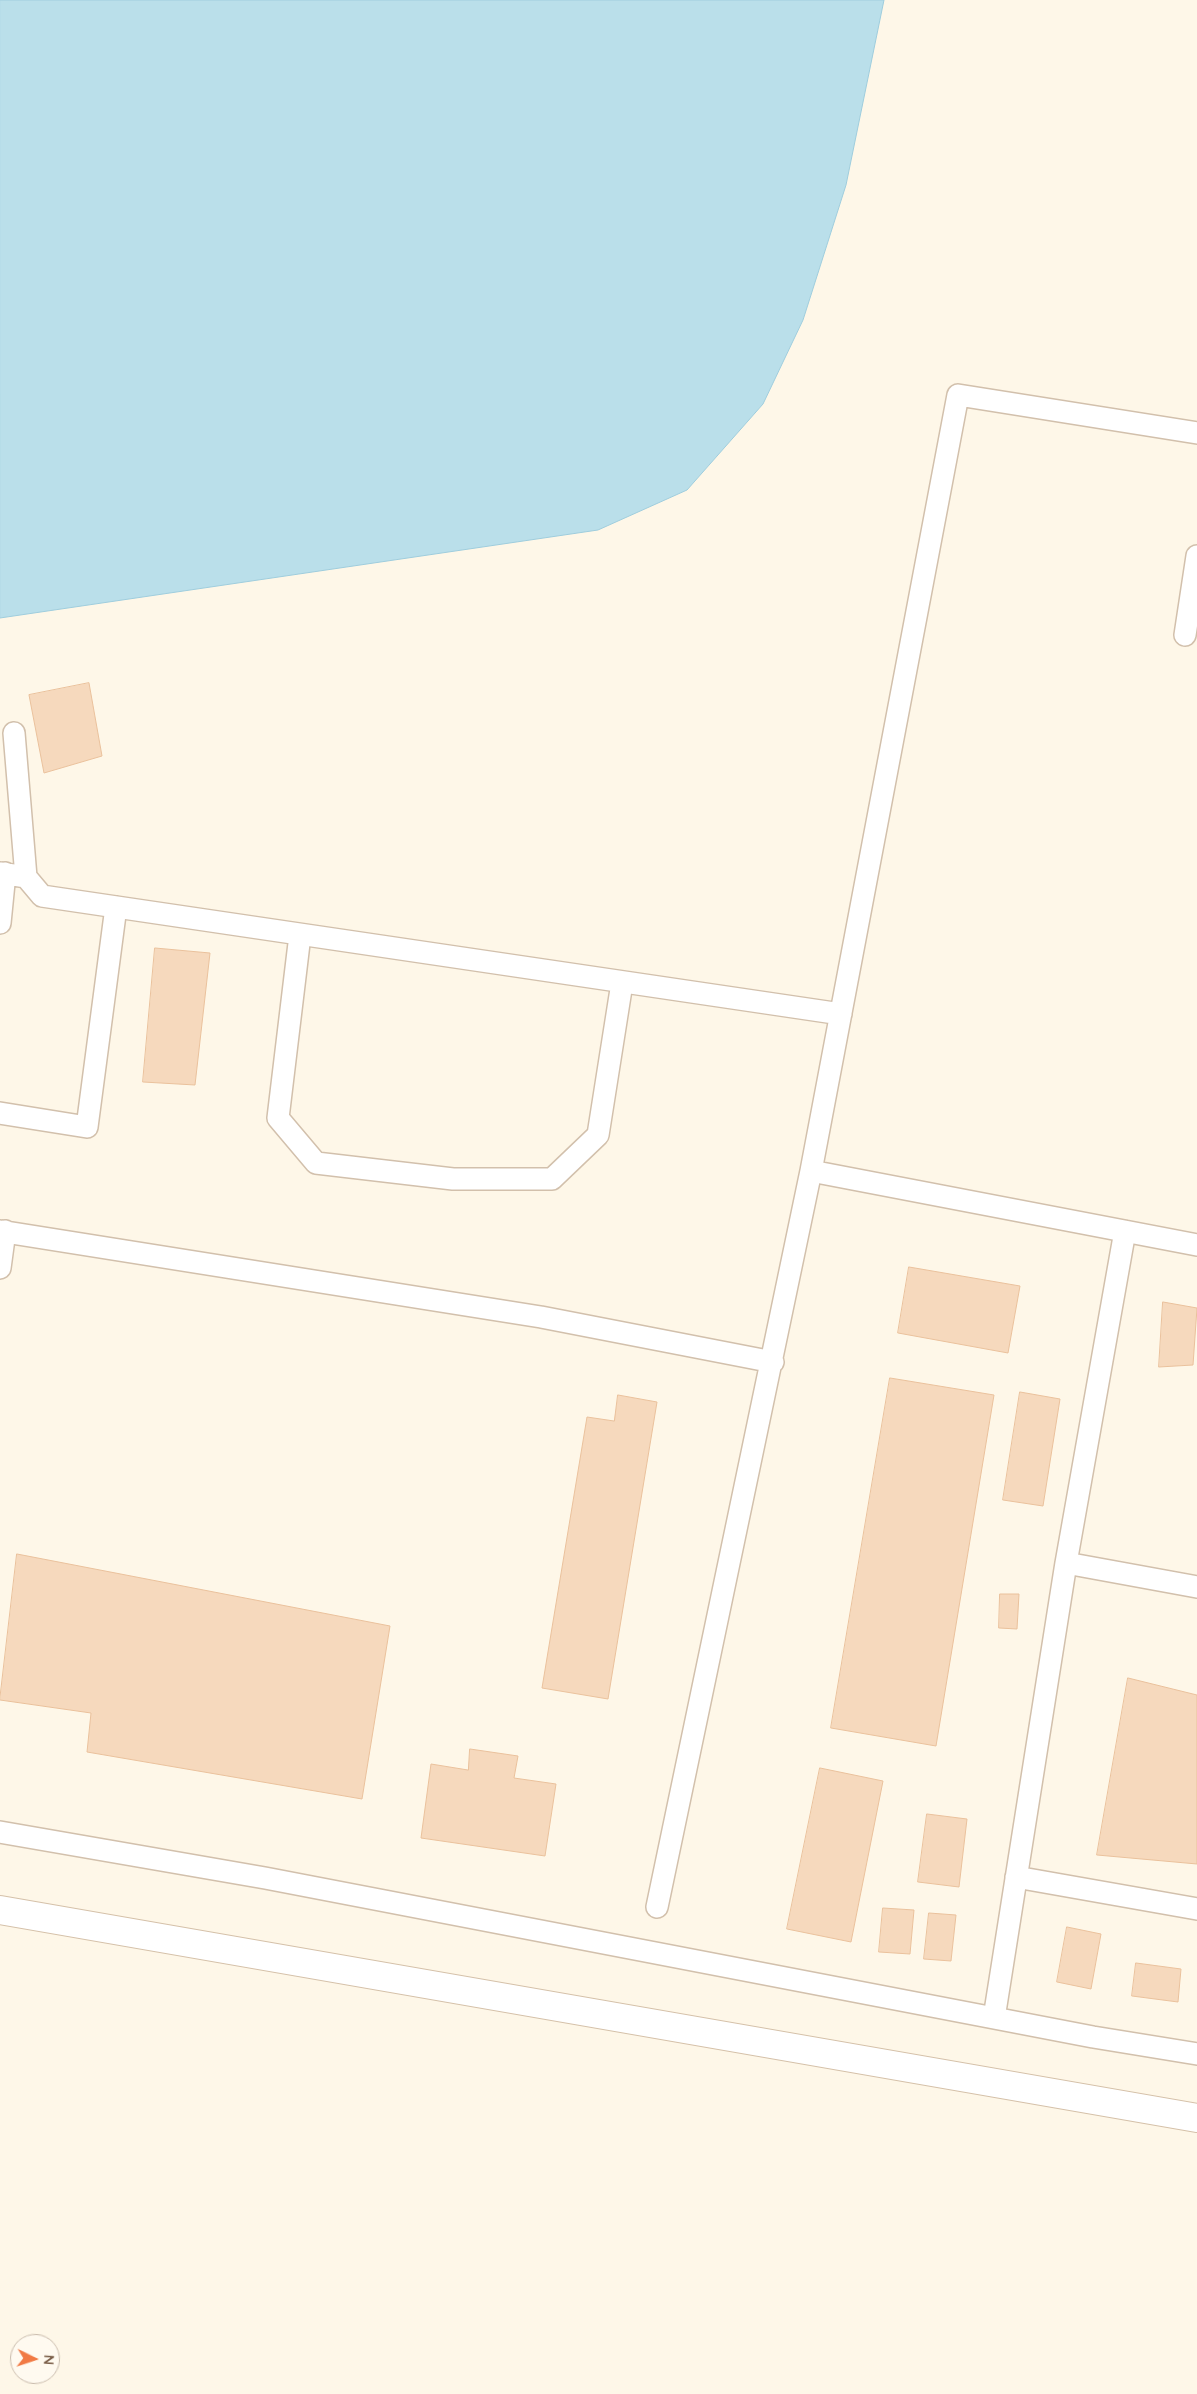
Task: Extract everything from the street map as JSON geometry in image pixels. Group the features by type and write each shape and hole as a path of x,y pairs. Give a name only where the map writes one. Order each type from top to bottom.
{"street":[{"path":"0,1910 1197,2118"}],"lane":[{"path":"657,1907 773,1362 958,395 1197,434"},
{"path":"1186,635 1197,556"},
{"path":"0,923 10,874 14,733"},
{"path":"10,874 42,896 841,1014"},
{"path":"0,1113 87,1127 116,907"},
{"path":"300,935 278,1118 316,1163 452,1179 552,1179 598,1135 622,983"},
{"path":"811,1171 1197,1245"},
{"path":"0,1268 3,1231 541,1317 773,1362"},
{"path":"994,2018 1066,1563 1126,1231"},
{"path":"1066,1563 1197,1586"},
{"path":"0,1832 265,1878 994,2018 1197,2054"},
{"path":"1016,1877 1197,1909"}],"water":[{"path":"0,0 884,0 846,185 803,320 763,404 687,490 598,530 0,618"}],"building":[{"path":"89,683 102,756 44,773 29,695"},
{"path":"155,948 210,953 195,1085 143,1082"},
{"path":"909,1267 1020,1286 1008,1353 898,1333"},
{"path":"1163,1302 1197,1308 1193,1365 1159,1367"},
{"path":"890,1378 994,1395 936,1746 831,1728"},
{"path":"1020,1392 1060,1399 1043,1506 1003,1500"},
{"path":"618,1395 657,1402 608,1699 542,1688 587,1417 614,1421"},
{"path":"17,1554 390,1626 362,1799 87,1752 91,1713 0,1700"},
{"path":"1000,1594 1019,1594 1017,1629 999,1628"},
{"path":"1128,1678 1197,1695 1197,1864 1097,1855"},
{"path":"470,1749 518,1756 514,1778 556,1784 545,1856 421,1838 431,1764 468,1770"},
{"path":"820,1768 883,1781 851,1942 787,1929"},
{"path":"927,1814 967,1819 959,1887 918,1882"},
{"path":"883,1908 914,1910 910,1954 879,1952"},
{"path":"929,1913 956,1915 951,1961 924,1959"},
{"path":"1067,1927 1101,1934 1091,1989 1057,1982"},
{"path":"1136,1963 1181,1969 1178,2002 1132,1996"}]}
